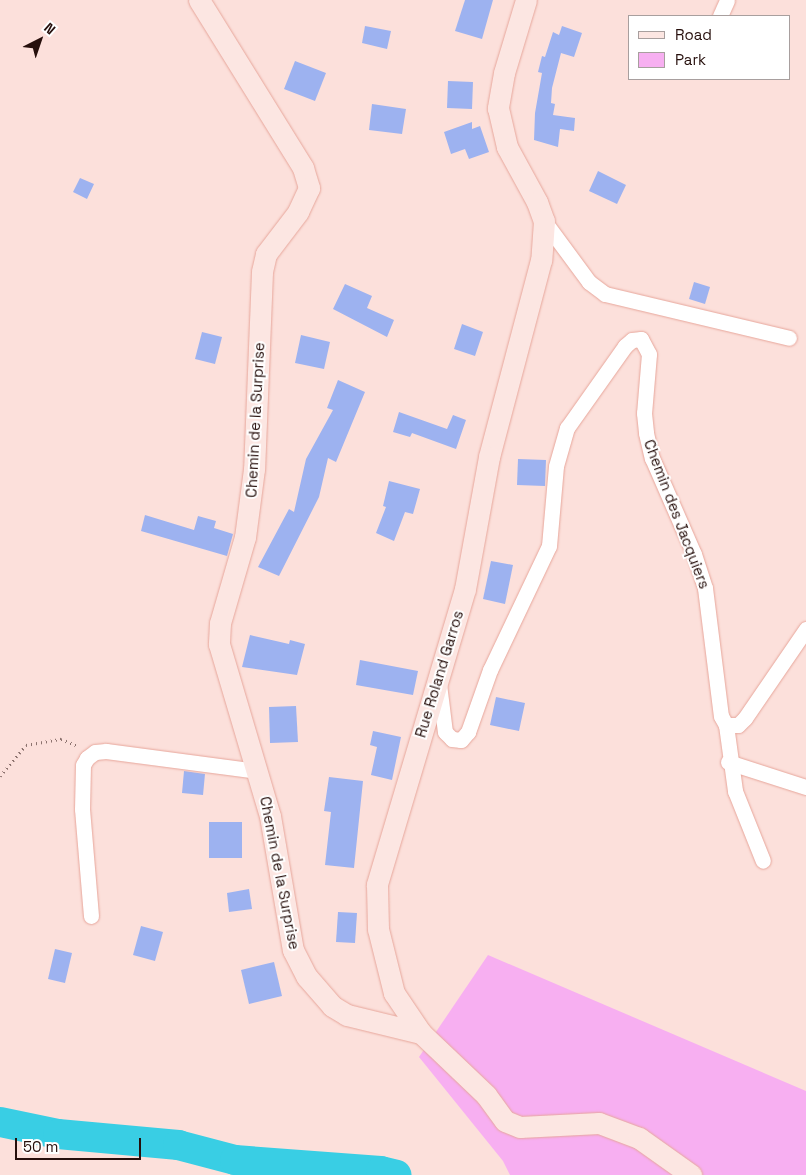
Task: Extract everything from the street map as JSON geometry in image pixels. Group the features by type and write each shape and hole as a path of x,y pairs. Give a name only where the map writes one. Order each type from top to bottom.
{"main road":[{"name":"Chemin de la Surprise","path":"199,0 303,168 309,188 298,212 266,254 262,272 251,495 245,537 220,623 219,644 270,816 293,950 307,977 332,1006 347,1015 421,1033"},
{"name":"Rue Roland Garros","path":"526,0 506,64 498,108 507,147 537,202 544,221 542,260 488,457 464,589 378,885 378,929 394,993 421,1033 486,1095 505,1121 520,1127 599,1122 639,1138 691,1175"}],"street":[{"path":"720,15 726,0"},
{"path":"544,221 589,282 606,294 789,338"},
{"name":"Chemin des Jacquiers","path":"438,678 446,732 452,739 461,740 468,732 490,670 549,546 556,466 567,428 625,346 641,339 650,354 644,413 646,433 652,458 694,554 706,588 721,716 726,725"},
{"path":"763,861 735,791 728,762 726,725 738,726 745,718 806,629"},
{"path":"91,916 82,809 83,765 95,752 257,771"},
{"path":"728,762 806,787"}],"path":[{"path":"0,776 26,745 61,739 95,752"}],"green space":[{"path":"488,955 806,1091 806,1175 510,1175 503,1161 419,1057"}],"building":[{"path":"465,0 493,0 482,39 455,31"},
{"path":"365,26 391,31 387,49 362,43"},
{"path":"562,26 582,33 574,57 561,53 552,88 551,103 555,104 553,115 575,118 574,131 560,129 558,147 534,140 535,113 542,73 538,72 542,56 545,57 553,32 559,35"},
{"path":"295,61 326,73 315,101 284,89"},
{"path":"448,81 473,82 472,109 447,108"},
{"path":"372,104 406,109 402,134 369,130"},
{"path":"472,122 472,129 480,126 489,152 469,159 465,149 451,154 444,132"},
{"path":"598,171 626,185 617,204 589,191"},
{"path":"80,178 94,184 87,199 73,192"},
{"path":"694,282 710,287 705,304 689,299"},
{"path":"345,284 372,296 367,308 394,320 387,337 333,309"},
{"path":"462,324 483,332 475,356 454,349"},
{"path":"202,332 222,337 215,364 195,359"},
{"path":"301,335 330,342 324,369 295,363"},
{"path":"338,380 365,392 336,462 328,458 319,497 279,576 258,567 289,509 294,512 306,459 333,410 327,408"},
{"path":"399,412 447,429 453,415 466,420 456,449 412,433 410,437 393,432"},
{"path":"518,459 546,460 545,486 517,485"},
{"path":"389,481 420,489 413,514 405,512 394,541 376,533 386,507 383,506"},
{"path":"145,515 194,530 198,516 216,521 214,528 233,534 227,556 141,531"},
{"path":"491,561 513,565 505,604 483,599"},
{"path":"250,635 289,644 290,640 305,644 297,675 242,667"},
{"path":"360,660 418,671 413,695 356,685"},
{"path":"496,697 525,703 519,731 490,725"},
{"path":"296,706 298,742 270,743 269,707"},
{"path":"373,731 401,737 392,780 371,775 377,747 370,745"},
{"path":"184,771 205,774 203,795 182,793"},
{"path":"329,777 363,781 354,868 325,865 331,812 324,811"},
{"path":"209,822 242,822 242,858 209,858"},
{"path":"249,889 252,909 229,912 227,893"},
{"path":"338,912 357,913 355,943 336,942"},
{"path":"141,926 163,932 155,961 133,955"},
{"path":"55,949 72,953 65,983 48,979"},
{"path":"274,962 282,996 249,1004 241,970"}],"waterway":[{"path":"0,1122 58,1134 178,1145 235,1160 381,1171 397,1175"}]}
